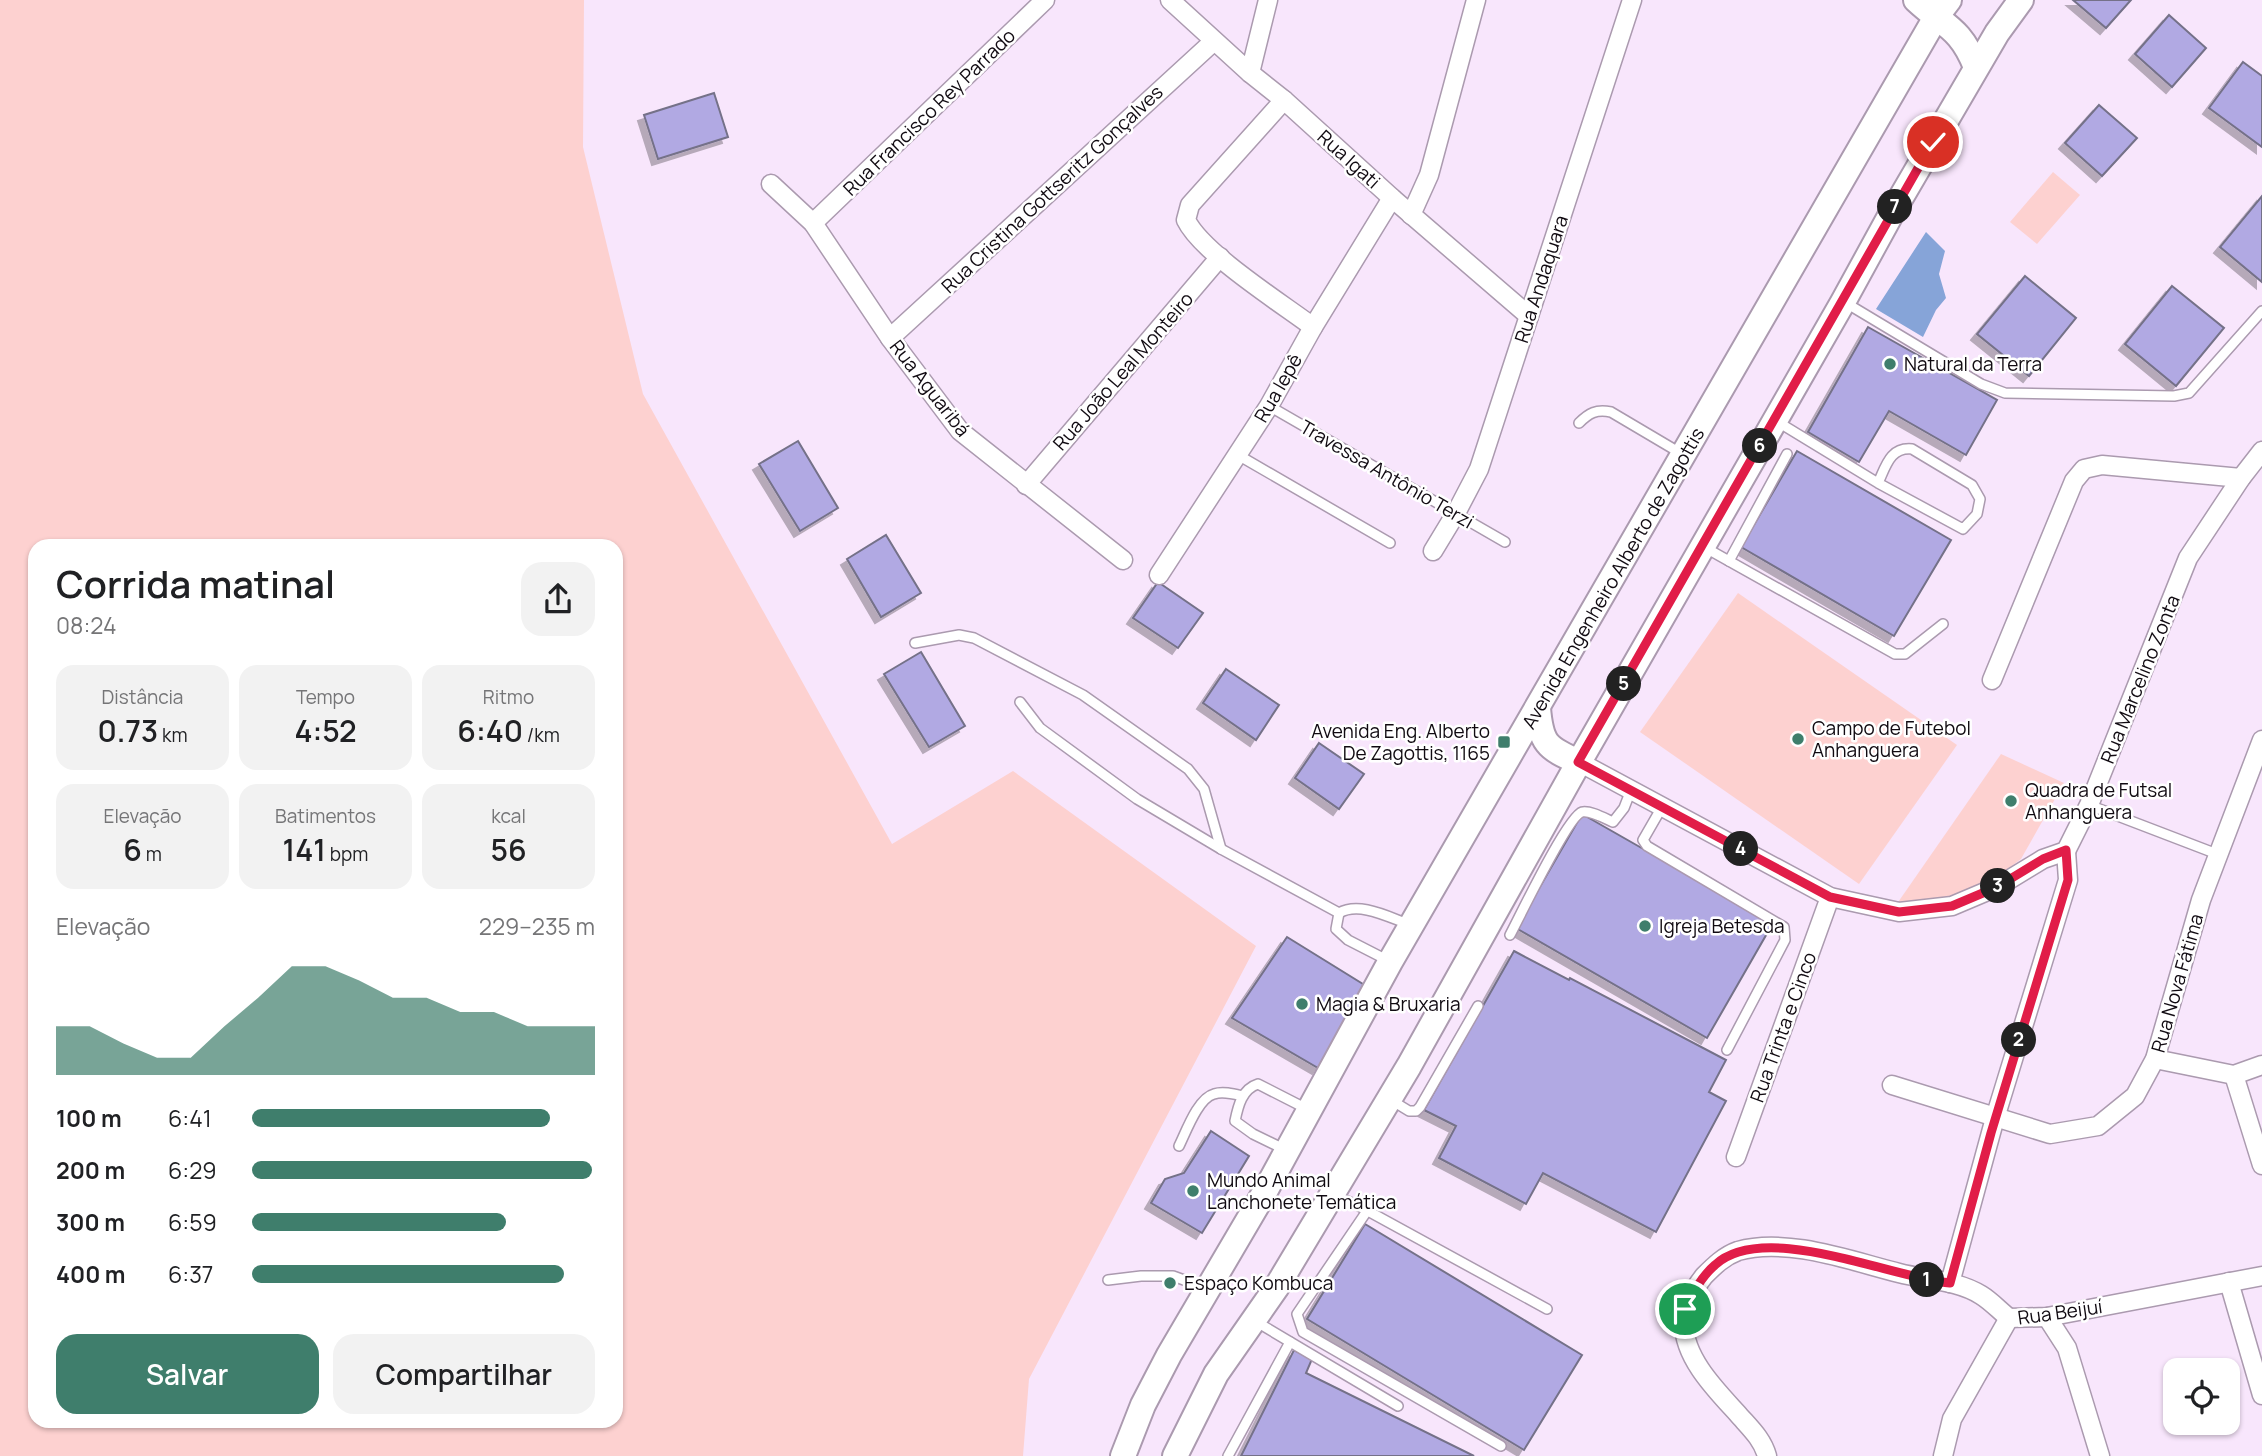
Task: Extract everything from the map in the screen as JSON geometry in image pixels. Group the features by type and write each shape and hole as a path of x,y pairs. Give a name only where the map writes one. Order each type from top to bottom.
{"main road":[{"path":"1916,0 1943,8 1968,46 1976,67"},
{"path":"1175,1456 1216,1374 1276,1288 1389,1099 1578,762 1976,67 2021,0"},
{"name":"Avenida Engenheiro Alberto de Zagottis","path":"1123,1456 1143,1405 1311,1111 1390,961 1943,8"},
{"path":"1538,708 1541,735 1554,750 1578,762"}],"street":[{"name":"Rua Francisco Rey Parrado","path":"813,223 1045,0"},
{"name":"Rua Igati","path":"1170,0 1250,74 1284,100 1411,215 1529,316"},
{"path":"1250,74 1268,0"},
{"path":"1411,215 1429,175 1476,0"},
{"name":"Rua Andaquara","path":"1433,551 1479,469 1632,0"},
{"name":"Rua Cristina Gottseritz Gonçalves","path":"890,338 1214,41"},
{"path":"1284,100 1190,205 1186,220 1192,232 1220,257 1313,327"},
{"name":"Rua Aguaribá","path":"772,184 813,223 890,338 960,431 1123,560"},
{"name":"Rua Iepê","path":"1159,575 1269,406 1313,327 1392,198"},
{"name":"Rua João Leal Monteiro","path":"1026,485 1220,257"},
{"name":"Rua Marcelino Zonta","path":"2066,850 2089,805 2188,558 2262,451"},
{"path":"1992,680 2074,481 2084,469 2102,465 2241,478"},
{"name":"Rua Nova Fátima","path":"1892,1085 2050,1135 2098,1126 2135,1096 2155,1059 2201,900 2262,740"},
{"path":"1578,762 1830,897 1899,912 1952,906 1997,887 2043,859 2066,850 2068,880 1995,1118 1950,1283"},
{"name":"Rua Trinta e Cinco","path":"1736,1157 1830,897"},
{"path":"2155,1059 2234,1075 2262,1065"},
{"path":"2234,1075 2262,1165"},
{"path":"1767,1456 1765,1447 1753,1430 1703,1373 1688,1345 1684,1326 1685,1309 1696,1286 1716,1263 1738,1252 1775,1247 1814,1252 1929,1281 1950,1283 1980,1294 2010,1318"},
{"name":"Rua Beijuí","path":"1943,1456 1952,1419 2010,1318 2047,1317 2262,1276"},
{"path":"2229,1282 2262,1395"},
{"path":"2047,1317 2067,1348 2100,1456"}],"lane":[{"path":"1843,302 1981,384 2005,393 2174,396 2189,393 2262,311"},
{"name":"Travessa Antônio Terzi","path":"1269,406 1505,542"},
{"path":"1579,423 1590,413 1602,410 1611,412 1684,455"},
{"path":"1775,420 1878,483 1963,529 1977,514 1980,499 1972,485 1912,449 1902,448 1893,453 1878,483"},
{"path":"1730,561 1787,453"},
{"path":"1238,455 1390,544"},
{"path":"1703,546 1895,654 1905,654 1942,624"},
{"path":"915,643 959,635 974,638 1083,695 1188,769 1204,789 1221,849"},
{"path":"1020,702 1040,728 1137,799 1339,914"},
{"path":"1510,935 1565,831 1579,813 1586,811 1613,822 1624,808 1631,790"},
{"path":"2089,805 2217,854"},
{"path":"1662,807 1643,840 1647,846 1784,927 1786,940 1727,1050"},
{"path":"1390,961 1348,940 1336,929 1339,914 1345,910 1358,909 1412,926"},
{"path":"1389,1099 1409,1111 1416,1111 1420,1107 1478,1006"},
{"path":"1288,1151 1253,1134 1235,1121 1242,1096 1249,1087 1258,1084 1311,1111"},
{"path":"1179,1146 1200,1104 1207,1097 1214,1093 1242,1096"},
{"path":"1332,1194 1547,1309"},
{"path":"1367,1211 1297,1314 1303,1332 1501,1446"},
{"path":"1108,1280 1173,1276 1208,1289"},
{"path":"1254,1320 1398,1406"},
{"path":"1228,1456 1290,1342"}],"shaded area":[{"path":"0,0 584,0 583,147 643,394 892,844 1013,771 1256,946 1029,1379 1023,1456 0,1456"},
{"path":"2053,172 2080,195 2037,244 2010,222"},
{"name":"Campo de Futebol Anhanguera","path":"1738,593 1957,745 1859,884 1640,732"},
{"path":"2001,754 2064,783 2021,859 1987,885 1963,896 1894,908"}],"water":[{"path":"1926,232 1945,251 1939,274 1946,298 1936,310 1923,337 1876,309"}],"building":[{"path":"2073,0 2131,0 2106,28"},
{"path":"2169,15 2206,48 2172,87 2135,54"},
{"path":"2243,62 2262,76 2262,147 2209,108"},
{"path":"714,93 728,137 658,159 644,115"},
{"path":"2099,105 2137,138 2102,176 2065,143"},
{"path":"2262,196 2262,282 2220,247"},
{"path":"2025,276 2076,318 2029,376 1977,334"},
{"path":"2172,286 2224,328 2176,386 2125,344"},
{"name":"Natural da Terra","path":"1868,327 1997,400 1966,455 1889,411 1859,462 1808,432"},
{"path":"798,441 838,508 800,531 759,464"},
{"path":"1797,451 1951,540 1894,636 1741,547"},
{"path":"886,535 921,593 881,617 847,559"},
{"path":"1158,582 1203,613 1178,648 1133,618"},
{"path":"921,652 965,726 929,747 884,674"},
{"path":"1226,669 1279,705 1256,740 1203,703"},
{"path":"1319,743 1364,774 1339,809 1295,778"},
{"name":"Igreja Betesda","path":"1582,814 1773,923 1707,1038 1516,928"},
{"name":"Magia & Bruxaria","path":"1287,937 1371,989 1318,1068 1232,1018"},
{"path":"1514,951 1726,1060 1709,1092 1726,1101 1656,1232 1543,1173 1526,1204 1439,1158 1456,1126 1424,1110"},
{"name":"Mundo Animal Lanchonete Temática","path":"1211,1131 1249,1156 1202,1233 1151,1203 1165,1179 1184,1173"},
{"path":"1365,1224 1582,1355 1524,1450 1307,1319"},
{"path":"1294,1350 1312,1359 1306,1373 1474,1456 1241,1456"}],"place":[{"name":"Natural da Terra","path":"1890,364"},
{"name":"Campo de Futebol Anhanguera","path":"1798,739"},
{"name":"Avenida Eng. Alberto De Zagottis, 1165","path":"1504,742"},
{"name":"Quadra de Futsal Anhanguera","path":"2011,801"},
{"name":"Igreja Betesda","path":"1645,926"},
{"name":"Magia & Bruxaria","path":"1302,1004"},
{"name":"Mundo Animal Lanchonete Temática","path":"1193,1191"},
{"name":"Espaço Kombuca","path":"1170,1283"}],"route":[{"path":"1685,1309 1696,1286 1716,1263 1738,1252 1775,1247 1814,1252 1929,1281 1950,1283 1991,1133 2068,880 2066,850 2043,859 1997,887 1952,906 1899,912 1830,897 1578,762 1933,142"}]}
